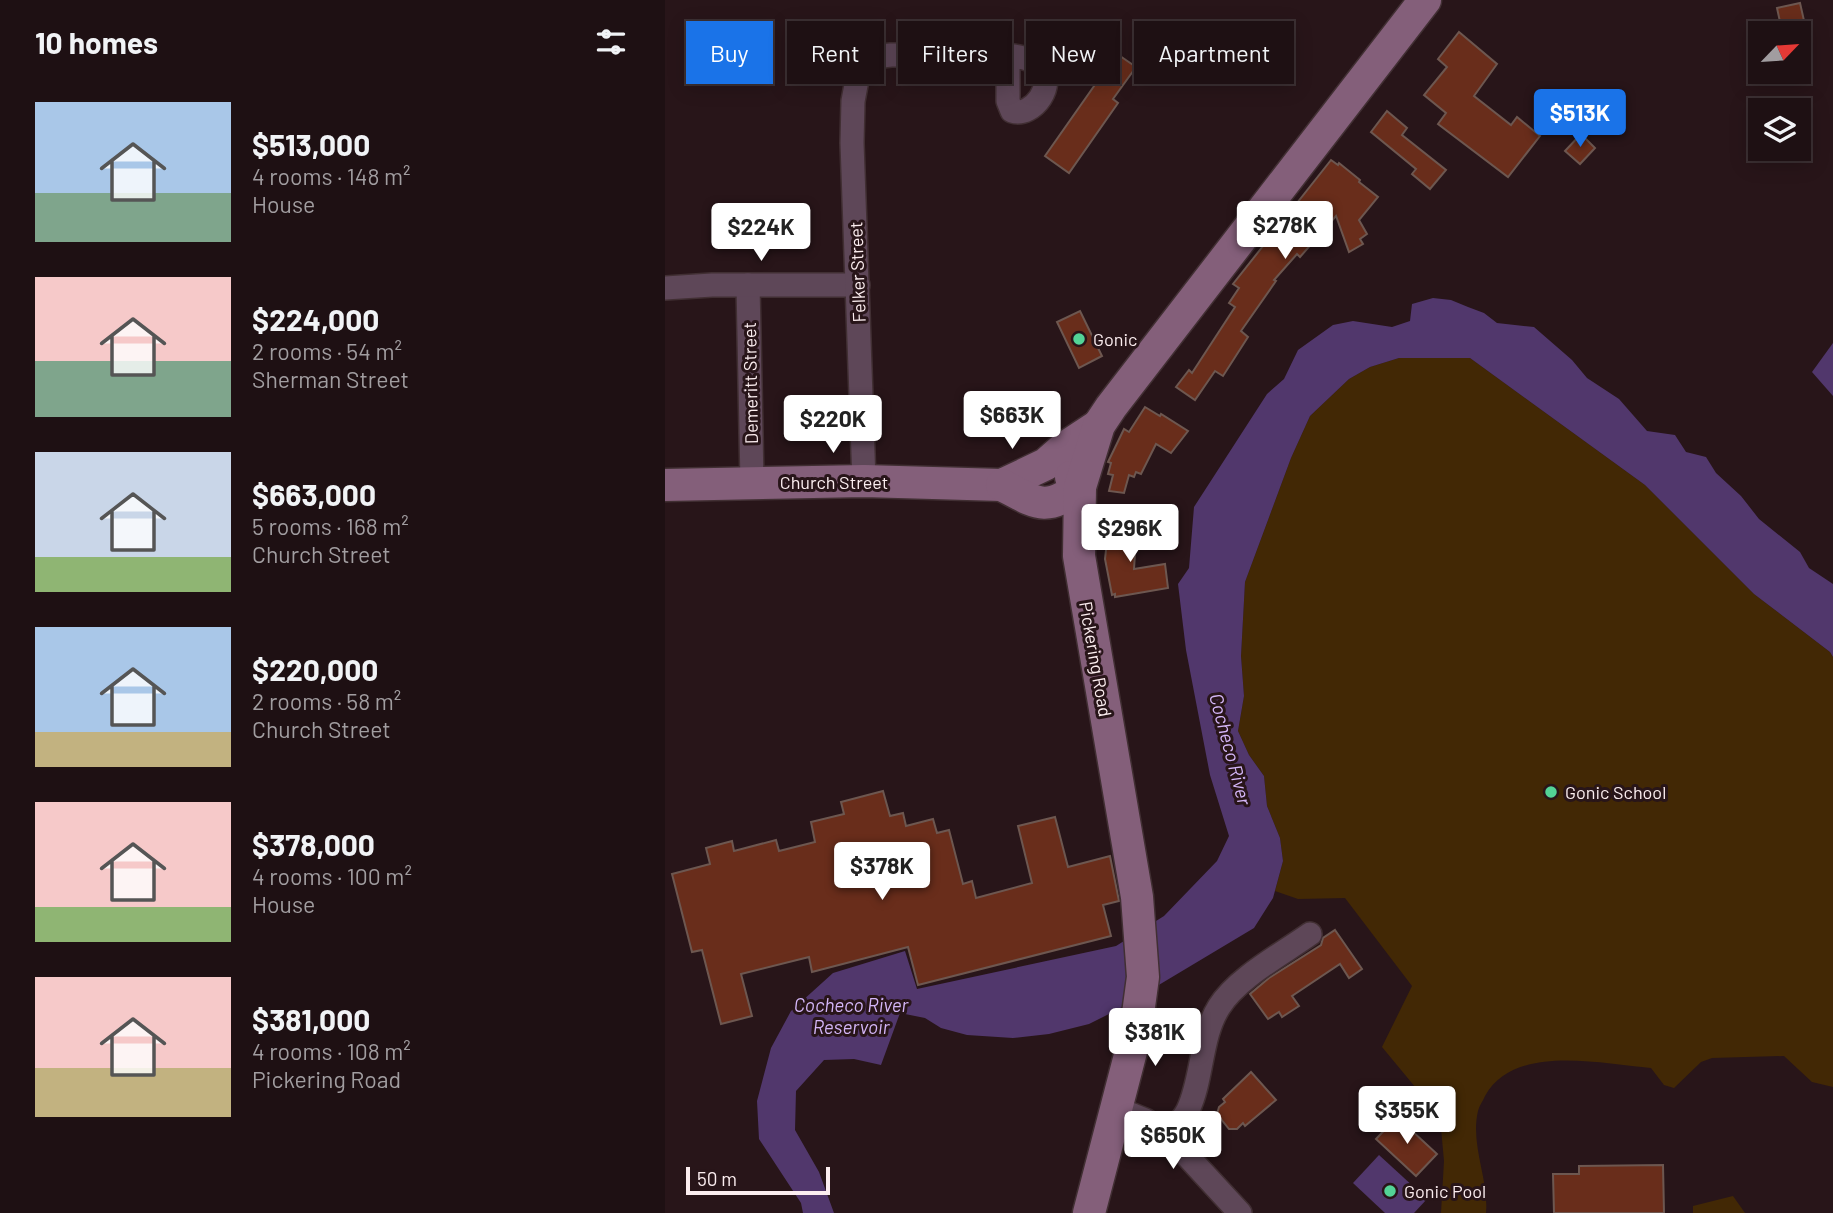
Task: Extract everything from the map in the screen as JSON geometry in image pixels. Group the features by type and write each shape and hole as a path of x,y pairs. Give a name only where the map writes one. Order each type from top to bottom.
{"main road":[{"name":"Pickering Road","path":"1089,1213 1118,1109 1139,1015 1143,977 1140,922 1079,556 1080,486 1099,425 1425,0"},
{"name":"Church Street","path":"1002,485 1045,464 1099,425"},
{"path":"1033,501 1058,502 1080,486 1059,467 1045,464"},
{"name":"Church Street","path":"665,485 864,481 1002,485 1033,501 1056,524 1079,556"}],"street":[{"name":"Felker Street","path":"864,481 852,143 853,101 860,64 873,57 898,55"},
{"name":"Demeritt Street","path":"748,285 752,482"},
{"path":"665,288 858,285"},
{"path":"1168,1135 1187,1113 1193,1098 1217,1009 1228,995 1244,982 1310,934"},
{"path":"1118,1109 1145,1120 1168,1135 1240,1213"}],"shaded area":[{"name":"Gonic School","path":"1399,358 1470,358 1645,485 1754,594 1833,657 1833,1087 1812,1082 1784,1056 1712,1058 1701,1062 1674,1088 1664,1085 1651,1068 1560,1061 1537,1063 1516,1069 1499,1079 1485,1096 1478,1111 1476,1136 1485,1188 1486,1213 1441,1213 1444,1161 1440,1117 1382,1047 1412,986 1345,898 1298,899 1275,891 1283,861 1280,838 1267,806 1264,776 1249,755 1238,731 1244,696 1241,656 1245,582 1291,458 1310,416 1349,379 1370,367"},
{"path":"1733,1196 1745,1213 1693,1213 1693,1206"}],"water":[{"path":"1433,298 1451,300 1484,313 1497,323 1534,327 1572,360 1587,378 1619,399 1647,431 1675,435 1686,452 1706,457 1716,473 1741,496 1759,519 1800,552 1809,568 1833,584 1833,657 1754,594 1645,485 1470,358 1399,358 1370,367 1349,379 1310,416 1291,458 1245,582 1241,656 1244,696 1238,731 1249,755 1264,776 1267,806 1280,838 1283,861 1273,898 1254,928 1089,1024 1049,1034 1013,1038 967,1035 941,1028 925,1018 900,1013 881,1065 854,1059 824,1060 796,1091 795,1130 819,1172 834,1213 803,1213 801,1203 759,1139 757,1101 771,1048 791,1011 833,973 905,951 917,989 1116,946 1164,916 1217,861 1229,836 1210,775 1186,650 1178,584 1189,568 1194,507 1267,394 1284,379 1298,350 1333,325 1353,321 1392,327 1410,321 1412,304"},
{"path":"1833,343 1833,396 1812,372"},
{"name":"Gonic Pool","path":"1379,1155 1427,1199 1414,1213 1385,1213 1353,1183"}],"building":[{"path":"1800,3 1804,21 1780,21 1777,8"},
{"path":"1459,32 1497,64 1474,96 1511,125 1517,117 1540,136 1508,177 1438,124 1446,113 1424,95 1447,67 1438,59"},
{"path":"1120,56 1134,66 1134,70 1113,99 1118,103 1069,173 1045,156 1095,84 1120,84"},
{"path":"1387,111 1407,128 1402,135 1446,170 1430,189 1412,174 1416,169 1371,132"},
{"path":"1581,134 1595,148 1580,164 1565,151"},
{"path":"1331,160 1338,165 1339,163 1378,197 1359,220 1367,234 1360,239 1363,244 1349,252 1336,216 1300,257 1297,254 1274,280 1276,281 1241,331 1248,337 1223,376 1215,371 1195,400 1176,387 1189,370 1192,373 1235,307 1229,303 1239,288 1233,284"},
{"name":"Gonic","path":"1080,311 1102,356 1079,368 1057,322"},
{"path":"1145,407 1188,431 1171,453 1156,444 1141,474 1136,472 1134,477 1129,475 1124,493 1109,491 1113,475 1108,474 1111,463 1108,462 1124,429 1129,432"},
{"path":"1137,523 1134,569 1165,564 1168,588 1115,597 1115,594 1112,595 1105,559 1109,524"},
{"path":"883,791 890,816 903,813 906,826 933,819 937,833 949,830 963,884 972,881 976,898 1032,883 1018,826 1055,817 1068,867 1110,856 1119,901 1103,905 1111,936 918,985 908,947 812,972 809,957 741,974 752,1016 721,1024 702,950 692,952 672,874 710,864 706,848 732,841 734,851 776,840 779,851 815,842 811,822 844,814 841,802"},
{"path":"1335,930 1362,969 1349,978 1340,964 1292,996 1299,1006 1282,1017 1279,1012 1268,1019 1250,994 1269,978 1321,945 1323,938"},
{"path":"1251,1072 1276,1100 1245,1126 1243,1123 1237,1129 1229,1129 1217,1114 1219,1107 1225,1102 1223,1099"},
{"path":"1397,1117 1437,1154 1416,1176 1376,1139"},
{"path":"1663,1165 1664,1213 1554,1213 1553,1174 1579,1174 1579,1166"}],"place":[{"name":"Gonic","path":"1079,339"},
{"name":"Gonic School","path":"1551,792"},
{"name":"Gonic Pool","path":"1390,1191"}],"water label":[{"name":"Cocheco River","path":"1231,749"},
{"name":"Cocheco River Reservoir","path":"851,1015"}]}
